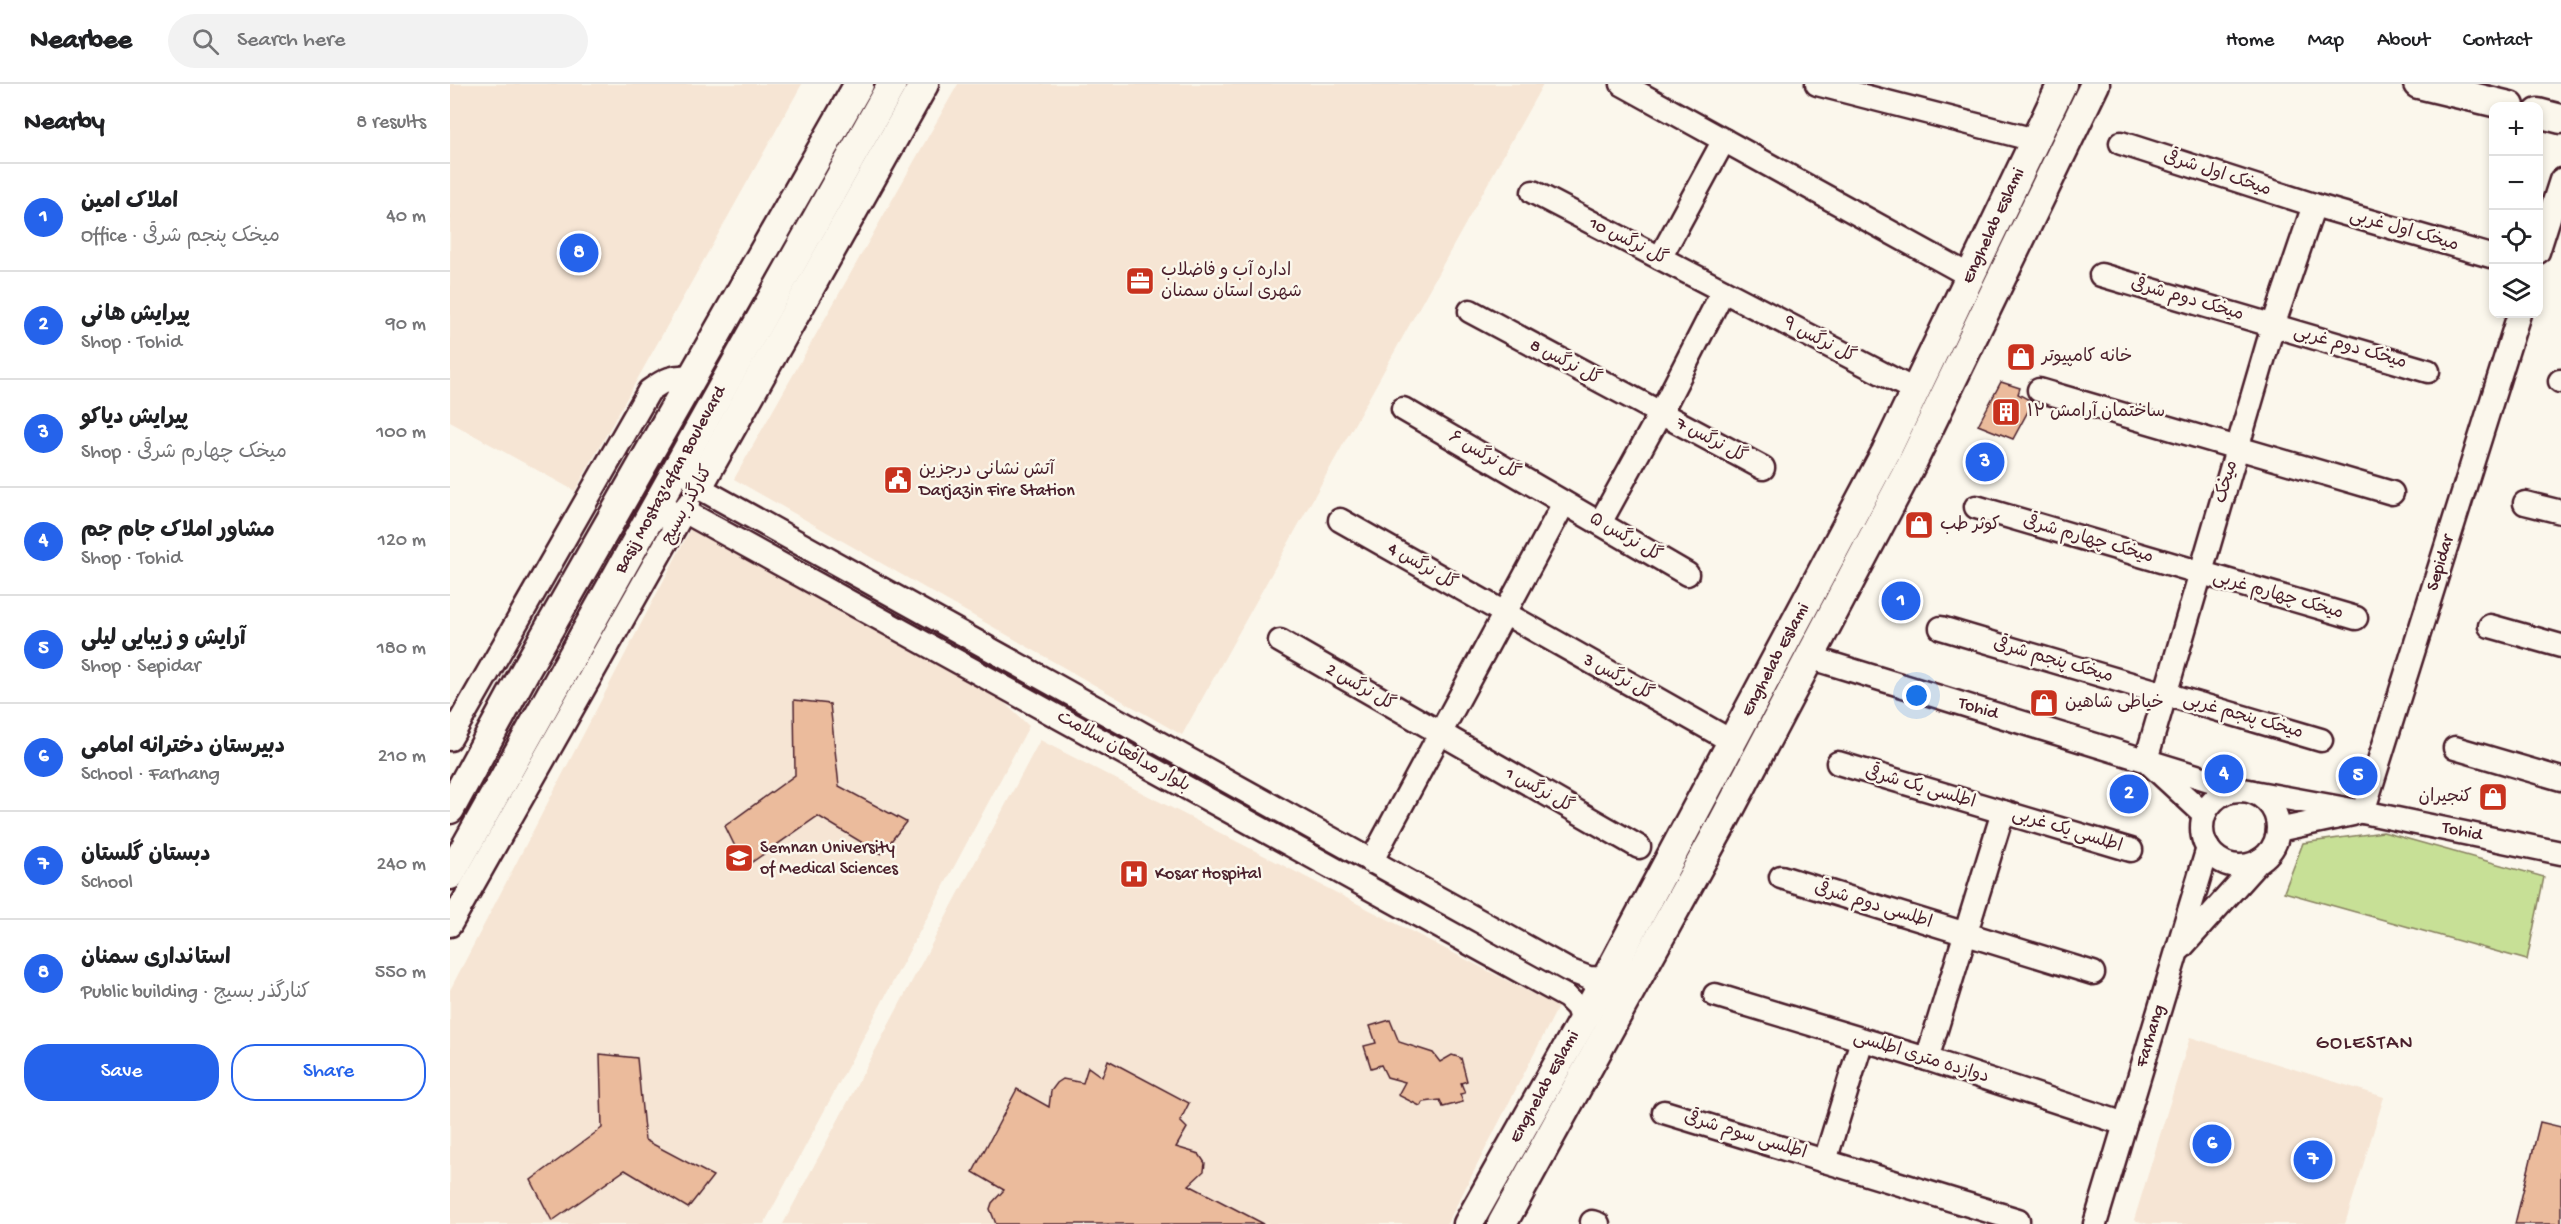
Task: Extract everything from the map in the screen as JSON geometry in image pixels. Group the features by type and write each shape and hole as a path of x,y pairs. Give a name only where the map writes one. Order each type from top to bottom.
{"main road":[{"path":"781,224 815,127 837,84"},
{"name":"Basij Mostaz'afan Boulevard","path":"450,809 525,671 859,84"},
{"name":"Basij Mostaz'afan Boulevard","path":"450,875 892,84"},
{"name":"کنارگذر بسیج","path":"691,499 924,84"},
{"name":"Enghelab Eslami","path":"1468,1224 1606,979 1697,811 1886,452 2062,84"},
{"name":"Enghelab Eslami","path":"1502,1224 1723,822 1911,465 2095,84"},
{"path":"2418,84 2493,102"},
{"path":"2543,114 2561,119"},
{"path":"1886,452 1911,465"},
{"path":"1697,811 1723,822"},
{"path":"1503,1162 1528,1176"}],"street":[{"path":"1622,84 1970,276"},
{"path":"1817,84 2035,140"},
{"path":"1660,258 1724,140"},
{"name":"میخک اول شرقی","path":"2121,143 2314,205"},
{"path":"2543,236 2561,180"},
{"name":"گل نرگس 10","path":"1533,192 1723,291"},
{"name":"میخک اول غربی","path":"2314,205 2489,256"},
{"name":"میخک","path":"2146,760 2273,326 2314,205"},
{"name":"میخک دوم شرقی","path":"2101,275 2273,326"},
{"path":"1599,523 1660,414 1723,291"},
{"name":"گل نرگس ۹","path":"1723,291 1916,391"},
{"name":"گل نرگس 8","path":"1470,311 1660,414"},
{"name":"Sepidar","path":"2363,812 2518,318"},
{"name":"میخک دوم غربی","path":"2273,326 2428,371"},
{"path":"450,739 649,392 666,379 682,376 693,378"},
{"path":"2039,390 2392,493"},
{"name":"گل نرگس ۶","path":"1403,410 1564,503"},
{"name":"گل نرگس 7","path":"1660,414 1763,468"},
{"path":"650,519 691,499 683,460"},
{"name":"بلوار مدافعان سلامت","path":"691,499 729,505 1568,970 1589,978 1606,979"},
{"name":"بلوار مدافعان سلامت","path":"691,499 718,530 1557,992 1577,1007 1582,1021"},
{"name":"کنارگذر بسیج","path":"450,925 691,499"},
{"path":"2525,502 2561,512"},
{"path":"1371,862 1564,503"},
{"name":"گل نرگس ۵","path":"1564,503 1686,574"},
{"path":"718,530 716,511 729,505"},
{"name":"میخک چهارم شرقی","path":"1976,507 2201,573"},
{"name":"گل نرگس 4","path":"1340,520 1504,615"},
{"name":"میخک چهارم غربی","path":"2201,573 2356,618"},
{"name":"گل نرگس 3","path":"1504,615 1733,742"},
{"path":"2490,626 2561,646"},
{"name":"میخک پنجم شرقی","path":"1941,628 2165,694"},
{"name":"گل نرگس 2","path":"1280,641 1439,734"},
{"name":"Tohid","path":"1809,657 2248,791 2561,853"},
{"name":"میخک پنجم غربی","path":"2165,694 2321,740"},
{"path":"1096,737 1105,733 1109,726 1108,716"},
{"name":"گل نرگس 1","path":"1439,734 1639,847"},
{"path":"1142,762 1141,752 1153,741"},
{"path":"2455,748 2561,779"},
{"name":"Tohid","path":"2146,760 2204,814"},
{"name":"اطلسی یک شرقی","path":"1838,763 2003,812"},
{"path":"2176,954 2260,860 2275,842 2278,830 2271,807 2248,791 2219,796 2204,814 2202,825 2208,848 2226,863 2250,864 2260,860"},
{"path":"1927,1059 2003,812"},
{"name":"اطلسی یک غربی","path":"2003,812 2131,850"},
{"name":"Tohid","path":"2278,830 2363,812"},
{"name":"Farhang","path":"2095,1224 2208,848"},
{"name":"اطلسی دوم شرقی","path":"1781,877 2093,972"},
{"path":"1557,992 1567,987 1568,970"},
{"name":"دوازده متری اطلسی","path":"1715,995 1927,1059 2125,1124"},
{"path":"1825,1161 1862,1040"},
{"name":"اطلسی سوم شرقی","path":"1664,1112 2018,1220"}],"shaded area":[{"path":"450,84 802,84 575,491 450,422"},
{"name":"اداره آب و فاضلاب شهری استان سمنان","path":"958,84 1543,84 1182,735 734,479"},
{"name":"Semnan University of Medical Sciences","path":"691,528 994,693 1029,726 764,1224 450,1224 450,990"},
{"name":"Kosar Hospital","path":"1040,740 1558,1007 1447,1224 783,1224"},
{"path":"2190,1037 2384,1097 2345,1224 2148,1224 2134,1220"}],"green space":[{"path":"2383,832 2544,877 2527,960 2284,892 2303,843"}],"building":[{"name":"ساختمان آرامش ۱۲","path":"2001,382 2020,388 2018,394 2033,402 2013,439 1978,425"},
{"path":"794,700 830,704 839,786 906,822 881,854 818,816 745,867 725,826 795,775"},
{"path":"1390,1020 1399,1042 1433,1053 1440,1062 1452,1055 1461,1058 1467,1081 1461,1083 1465,1093 1460,1094 1463,1102 1443,1107 1440,1100 1424,1102 1420,1106 1398,1095 1405,1082 1387,1077 1381,1065 1371,1068 1364,1046 1376,1043 1370,1026"},
{"path":"600,1054 637,1058 645,1140 713,1176 688,1208 625,1170 552,1221 531,1180 602,1128"},
{"path":"1108,1060 1189,1103 1180,1121 1187,1128 1176,1147 1199,1154 1205,1163 1204,1171 1189,1185 1264,1224 996,1224 990,1209 992,1203 1004,1190 973,1172 1017,1089 1049,1107 1051,1091 1057,1083 1063,1079 1083,1083 1088,1067 1102,1077"},
{"path":"2540,1122 2561,1127 2561,1224 2515,1224"}],"place":[{"name":"استانداری سمنان","path":"579,253"},
{"name":"اداره آب و فاضلاب شهری استان سمنان","path":"1140,281"},
{"name":"خانه کامپیوتر","path":"2021,357"},
{"name":"ساختمان آرامش ۱۲","path":"2006,412"},
{"name":"پیرایش دیاکو","path":"1985,462"},
{"name":"آتش نشانی درجزین Darjazin Fire Station","path":"898,480"},
{"name":"کوثر طب","path":"1919,525"},
{"name":"املاک امین","path":"1901,601"},
{"name":"خیاطی شاهین","path":"2044,703"},
{"name":"مشاور املاک جام جم","path":"2224,774"},
{"name":"آرایش و زیبایی لیلی","path":"2358,776"},
{"name":"پیرایش هانی","path":"2129,794"},
{"name":"کنجیران","path":"2493,797"},
{"name":"Semnan University of Medical Sciences","path":"739,858"},
{"name":"Kosar Hospital","path":"1134,874"},
{"name":"دبیرستان دخترانه امامی","path":"2212,1144"},
{"name":"دبستان گلستان","path":"2313,1160"}],"district":[{"name":"GOLESTAN","path":"2365,1044"}]}
